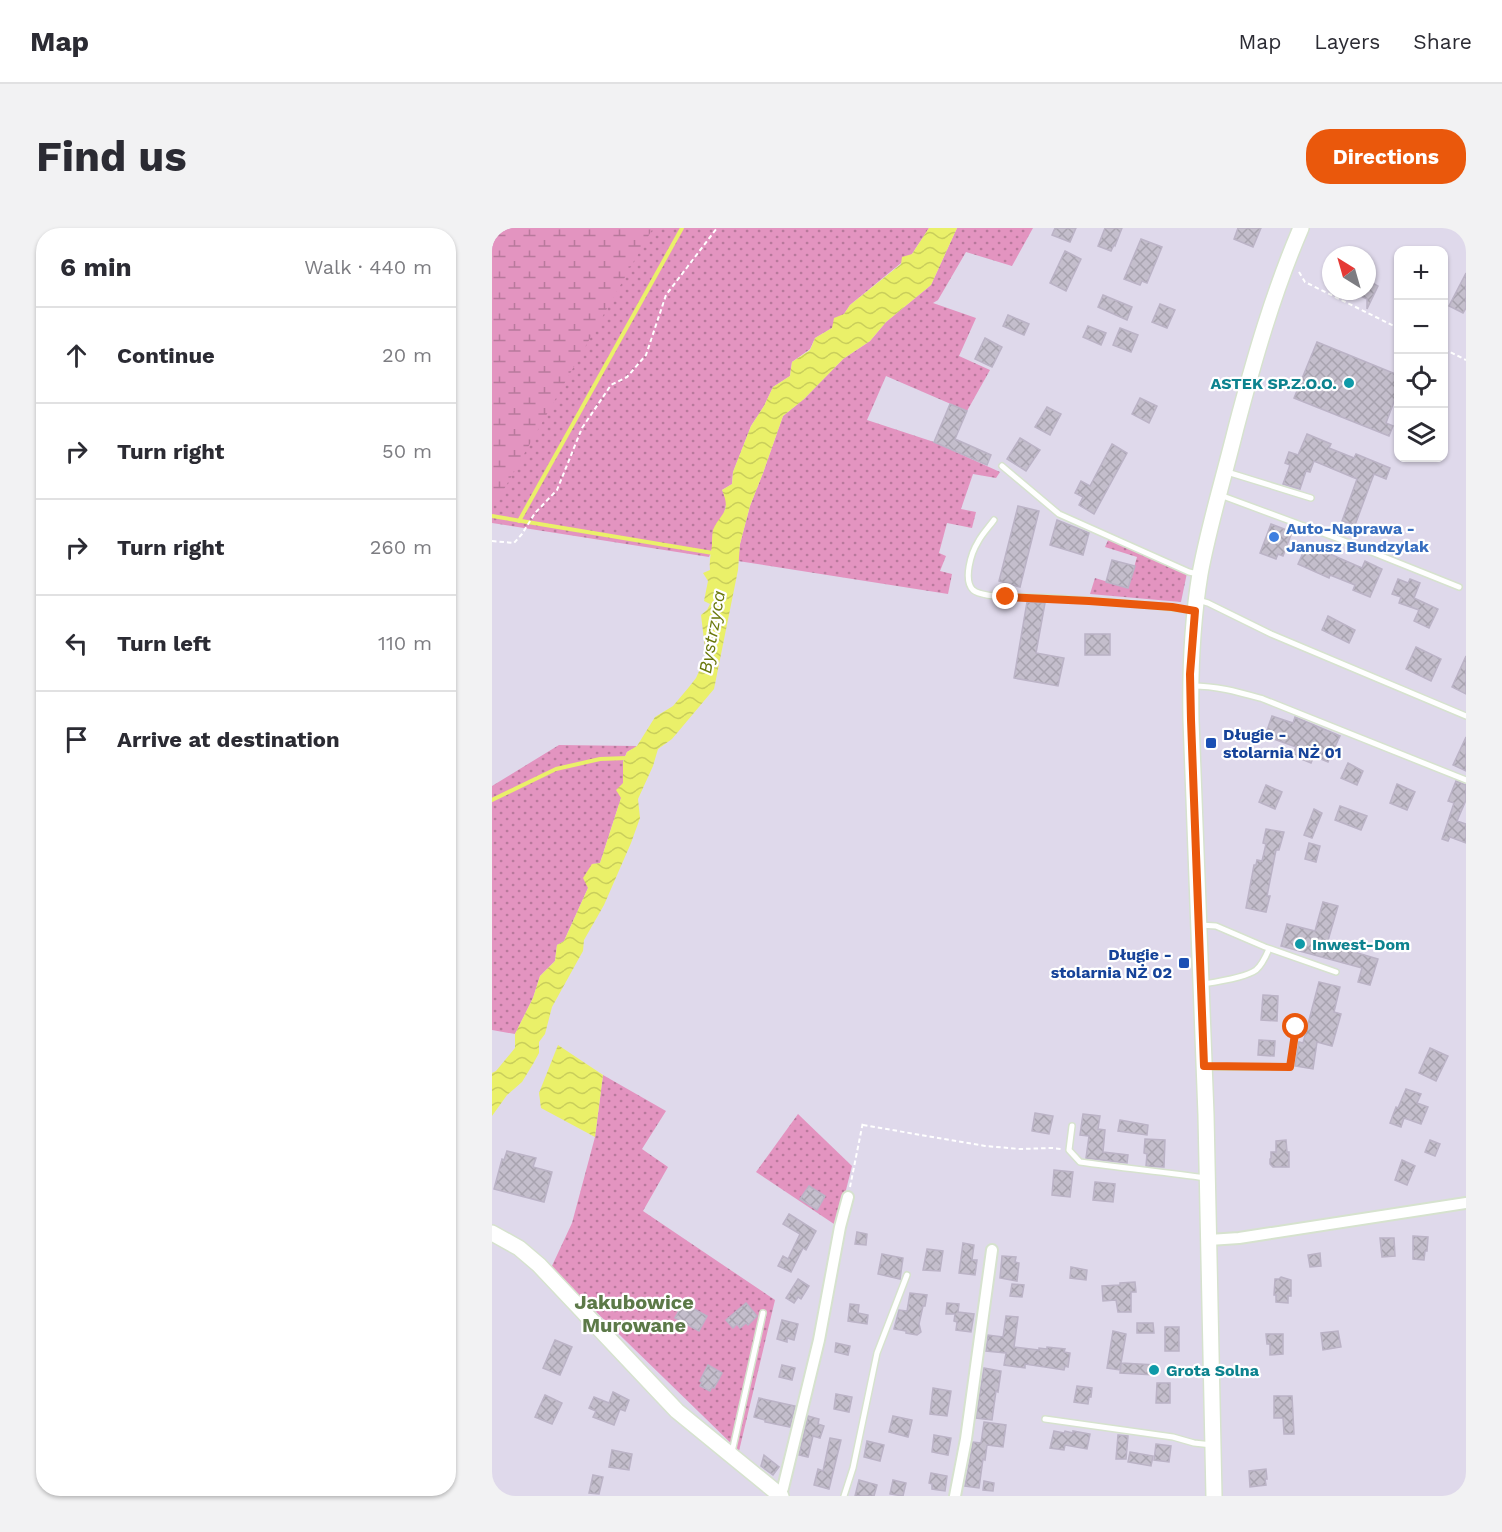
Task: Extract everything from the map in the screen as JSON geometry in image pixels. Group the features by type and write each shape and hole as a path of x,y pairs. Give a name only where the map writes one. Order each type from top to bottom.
{"main road":[{"path":"1215,1496 1208,1179 1191,686 1196,605 1200,575 1219,494 1264,327 1286,262 1301,228"},
{"path":"492,1233 519,1248 539,1265 677,1411 781,1496"}],"street":[{"path":"781,1496 819,1340 840,1227 848,1197"},
{"path":"1209,1240 1239,1238 1466,1203"},
{"path":"955,1496 966,1439 992,1250"}],"lane":[{"path":"1002,466 1059,514 1200,575"},
{"path":"1225,472 1311,498"},
{"path":"1219,494 1459,587"},
{"path":"994,520 977,543 969,565 968,576 970,586 974,591 1006,597 1172,607 1208,603 1271,634 1466,716"},
{"path":"1191,686 1212,686 1263,699 1466,780"},
{"path":"1198,924 1216,926 1269,949 1336,972"},
{"path":"1201,984 1225,980 1256,970 1269,949"},
{"path":"1204,1066 1290,1067 1296,1027"},
{"path":"1072,1126 1069,1150 1080,1162 1208,1179"},
{"path":"844,1496 853,1468 877,1353 906,1275"},
{"path":"731,1456 763,1313"},
{"path":"1045,1419 1173,1437 1213,1446"}],"path":[{"path":"492,541 514,543 535,513 557,490 582,428 611,385 627,376 646,355 666,295 717,228"},
{"path":"1299,272 1305,282 1394,326"},
{"path":"1448,351 1466,360"},
{"path":"848,1197 863,1124 985,1146 1069,1150"}],"green space":[{"path":"492,228 929,228 912,254 850,305 832,328 815,338 810,349 792,362 790,376 773,387 751,426 733,472 732,484 722,490 727,500 724,514 713,531 709,557 492,523"},
{"path":"492,228 653,228 499,498 492,497"},
{"path":"957,228 1033,228 1012,266 966,252 938,300 933,303 976,318 959,356 990,370 967,411 886,376 867,420 934,442 1000,472 996,478 973,474 961,509 976,512 972,528 947,523 939,553 946,556 940,571 952,574 948,594 738,561 750,506 783,416 804,399 843,359 870,341 886,322 931,285"},
{"path":"1109,538 1187,573 1181,602 1090,594 1095,578 1128,588 1137,557 1105,547"},
{"path":"559,745 637,746 627,752 623,761 621,798 600,863 592,864 588,888 564,941 557,945 555,961 540,976 533,998 515,1034 492,1030 492,786"},
{"path":"603,1075 666,1111 642,1149 668,1167 643,1211 775,1300 739,1451 551,1268 572,1223 595,1137"},
{"path":"798,1114 852,1166 837,1226 756,1172"}],"water":[{"name":"Bystrzyca","path":"929,228 957,228 931,285 886,322 870,341 843,359 804,399 783,416 750,506 740,544 738,570 714,689 672,739 658,749 638,799 640,818 631,843 604,905 584,940 583,951 552,1007 545,1034 539,1042 539,1053 522,1082 507,1095 492,1116 492,1073 515,1048 515,1034 533,998 540,976 555,961 557,945 564,941 588,888 583,878 592,864 600,863 621,798 616,790 623,783 623,762 627,752 637,746 655,717 673,706 689,687 696,678 706,656 701,615 710,604 704,601 708,581 703,573 710,570 713,530 726,504 722,490 732,484 733,472 751,426 773,387 790,376 792,362 810,350 815,338 832,328 834,318 844,314 850,305 901,264 902,257 912,254"},
{"path":"558,1045 603,1075 595,1137 541,1108 539,1093"}],"building":[{"path":"1055,228 1076,228 1070,242 1052,235"},
{"path":"1105,228 1122,228 1111,251 1098,246"},
{"path":"1238,228 1261,228 1253,247 1234,239"},
{"path":"1141,239 1162,247 1147,283 1142,281 1140,285 1124,279"},
{"path":"1065,251 1081,259 1066,291 1050,283"},
{"path":"1466,273 1466,308 1463,313 1449,306"},
{"path":"1103,295 1132,307 1127,320 1098,307"},
{"path":"1160,304 1175,310 1167,328 1152,322"},
{"path":"1008,315 1029,324 1024,335 1003,326"},
{"path":"1088,326 1106,333 1101,345 1083,337"},
{"path":"1120,328 1138,335 1131,352 1113,345"},
{"path":"985,338 1002,347 992,367 975,359"},
{"name":"ASTEK SP.Z.O.O.","path":"1317,342 1394,373 1394,402 1386,423 1393,426 1389,436 1294,398"},
{"path":"1140,398 1157,406 1149,423 1132,414"},
{"path":"950,404 967,411 955,439 991,455 987,465 934,442"},
{"path":"1047,407 1061,414 1050,435 1035,427"},
{"path":"1307,434 1331,444 1329,448 1354,458 1356,454 1390,468 1386,479 1374,474 1355,525 1342,521 1357,479 1314,461 1310,472 1306,471 1300,489 1283,484 1290,465 1285,463 1289,452 1298,455"},
{"path":"1020,438 1040,450 1026,471 1007,459"},
{"path":"1112,444 1127,453 1094,514 1079,505 1083,497 1075,493 1081,481 1090,486"},
{"path":"1018,506 1039,511 1020,587 999,581"},
{"path":"1057,520 1089,533 1083,555 1050,545"},
{"path":"1271,524 1292,532 1283,556 1278,554 1276,559 1260,553"},
{"path":"1307,544 1362,568 1365,561 1382,569 1370,597 1353,590 1355,585 1330,575 1329,578 1298,564"},
{"path":"1112,560 1135,566 1128,588 1106,582"},
{"path":"1398,579 1408,583 1410,579 1420,583 1414,598 1438,609 1429,628 1414,621 1419,610 1399,603 1401,597 1392,594"},
{"path":"1027,602 1045,603 1036,653 1064,658 1058,686 1014,678"},
{"path":"1328,616 1355,630 1349,643 1322,630"},
{"path":"1085,634 1110,634 1110,655 1085,655"},
{"path":"1416,647 1441,659 1431,681 1406,669"},
{"path":"1466,656 1466,694 1452,687"},
{"path":"1272,716 1293,723 1295,717 1340,736 1328,762 1314,756 1311,763 1292,755 1296,747 1265,736"},
{"path":"1466,737 1466,771 1453,765"},
{"path":"1348,763 1363,771 1357,785 1341,778"},
{"path":"1456,781 1466,785 1466,800 1457,821 1466,824 1466,843 1450,837 1448,841 1442,839 1454,803 1448,801"},
{"path":"1397,784 1415,792 1407,810 1390,803"},
{"path":"1266,785 1282,792 1275,809 1259,802"},
{"path":"1340,806 1367,816 1361,830 1335,820"},
{"path":"1314,809 1322,813 1312,838 1304,835"},
{"path":"1266,829 1284,832 1279,850 1276,850 1266,912 1246,908 1254,865 1257,860 1262,861 1266,844 1263,843"},
{"path":"1309,843 1320,846 1316,862 1305,859"},
{"path":"1323,902 1338,906 1327,944 1378,959 1370,985 1358,982 1362,968 1281,946 1287,924 1315,931"},
{"path":"1319,982 1340,987 1334,1012 1341,1014 1332,1046 1317,1042 1313,1069 1295,1066 1299,1042 1303,1043"},
{"path":"1263,995 1278,996 1277,1021 1261,1020"},
{"path":"1259,1040 1275,1041 1274,1056 1258,1055"},
{"path":"1430,1048 1448,1056 1436,1081 1419,1073"},
{"path":"1406,1089 1421,1094 1417,1103 1428,1107 1421,1124 1404,1118 1401,1127 1390,1123"},
{"path":"1035,1113 1053,1116 1049,1134 1032,1131"},
{"path":"1083,1114 1100,1116 1098,1129 1105,1130 1103,1152 1128,1155 1127,1163 1086,1158 1089,1136 1080,1135"},
{"path":"1120,1120 1148,1125 1147,1135 1118,1131"},
{"path":"1145,1139 1165,1140 1164,1167 1146,1166"},
{"path":"1286,1140 1289,1167 1273,1167 1270,1159 1271,1152 1276,1152 1276,1141"},
{"path":"1430,1140 1440,1144 1435,1156 1425,1152"},
{"path":"507,1151 536,1158 533,1167 552,1172 544,1202 494,1189 502,1159 504,1160"},
{"path":"1402,1160 1415,1166 1407,1185 1395,1180"},
{"path":"1054,1170 1073,1172 1070,1197 1052,1195"},
{"path":"1095,1182 1115,1184 1113,1202 1093,1200"},
{"path":"809,1186 825,1196 817,1210 800,1199"},
{"path":"789,1214 816,1231 806,1250 803,1248 791,1272 778,1266 783,1256 788,1259 800,1234 783,1224"},
{"path":"857,1232 867,1234 866,1245 855,1244"},
{"path":"1413,1236 1428,1237 1424,1260 1413,1259"},
{"path":"1380,1238 1394,1238 1395,1256 1382,1257"},
{"path":"963,1243 974,1245 972,1260 977,1260 975,1275 959,1273"},
{"path":"927,1249 943,1251 940,1271 923,1270"},
{"path":"1320,1253 1321,1266 1310,1267 1308,1255"},
{"path":"882,1254 903,1258 900,1279 878,1274"},
{"path":"1002,1256 1016,1257 1015,1262 1019,1263 1017,1281 1000,1278"},
{"path":"1071,1267 1087,1270 1086,1280 1070,1278"},
{"path":"1281,1277 1291,1280 1291,1296 1288,1296 1288,1303 1276,1302 1276,1295 1274,1295 1275,1279"},
{"path":"798,1279 809,1286 801,1299 798,1297 794,1303 786,1298"},
{"path":"1135,1282 1136,1292 1131,1292 1131,1312 1118,1312 1116,1300 1103,1301 1102,1286"},
{"path":"1012,1284 1024,1285 1022,1297 1010,1296"},
{"path":"910,1293 927,1295 919,1324 921,1332 917,1335 894,1329 899,1310 907,1311"},
{"path":"683,1303 707,1316 699,1331 675,1318"},
{"path":"746,1303 757,1316 748,1325 746,1323 740,1328 737,1324 733,1328 726,1320"},
{"path":"947,1303 959,1304 958,1312 974,1314 971,1332 956,1330 955,1314 946,1314"},
{"path":"850,1304 859,1305 858,1313 868,1315 867,1324 848,1321"},
{"path":"1006,1316 1018,1317 1014,1347 1039,1350 1039,1348 1047,1349 1047,1347 1065,1349 1064,1352 1070,1353 1068,1367 1065,1366 1064,1370 1025,1364 1025,1368 1004,1365 1006,1353 986,1351 988,1335 1003,1337"},
{"path":"782,1320 798,1324 794,1340 787,1338 787,1342 777,1339"},
{"path":"1137,1323 1153,1323 1154,1333 1137,1333"},
{"path":"1165,1327 1179,1327 1179,1351 1165,1351"},
{"path":"1113,1331 1126,1334 1120,1370 1107,1368"},
{"path":"1338,1331 1341,1347 1323,1350 1321,1333"},
{"path":"1266,1334 1283,1334 1283,1354 1270,1355 1270,1344 1267,1344"},
{"path":"555,1340 572,1347 560,1375 543,1368"},
{"path":"836,1343 850,1346 848,1355 835,1352"},
{"path":"1121,1363 1156,1365 1155,1375 1120,1373"},
{"path":"708,1365 722,1373 710,1391 700,1386"},
{"path":"782,1365 795,1368 792,1380 779,1377"},
{"path":"984,1368 1001,1371 992,1420 976,1418"},
{"path":"1157,1383 1170,1383 1170,1403 1156,1403"},
{"path":"1077,1386 1092,1388 1088,1404 1074,1402"},
{"path":"933,1388 951,1391 947,1416 930,1414"},
{"path":"613,1392 629,1400 625,1411 620,1409 614,1425 593,1417 596,1411 589,1408 594,1397 609,1403"},
{"path":"836,1394 852,1397 849,1412 834,1409"},
{"path":"545,1395 562,1403 552,1424 535,1417"},
{"path":"1274,1396 1292,1396 1294,1434 1284,1434 1283,1418 1274,1418"},
{"path":"759,1398 795,1406 790,1427 765,1422 765,1420 754,1417"},
{"path":"808,1416 819,1419 818,1424 824,1426 820,1438 813,1436 808,1457 799,1455"},
{"path":"893,1416 912,1420 908,1437 889,1432"},
{"path":"984,1422 1006,1425 1003,1447 987,1445 979,1488 965,1486 973,1442 981,1443"},
{"path":"1054,1431 1090,1434 1087,1449 1065,1445 1064,1450 1050,1448"},
{"path":"934,1435 951,1438 948,1455 932,1452"},
{"path":"1118,1435 1128,1436 1126,1459 1116,1459"},
{"path":"830,1438 841,1440 829,1489 814,1485 818,1469 823,1471"},
{"path":"867,1441 884,1445 880,1461 864,1457"},
{"path":"1156,1444 1171,1446 1169,1462 1154,1460"},
{"path":"612,1450 632,1454 629,1470 609,1467"},
{"path":"1130,1452 1153,1456 1151,1466 1128,1462"},
{"path":"764,1455 779,1467 773,1475 761,1466"},
{"path":"1266,1469 1266,1485 1250,1487 1249,1471"},
{"path":"931,1473 947,1476 945,1491 932,1489 932,1484 929,1483"},
{"path":"593,1475 603,1477 599,1494 589,1493"},
{"path":"859,1480 877,1485 874,1496 855,1496"},
{"path":"893,1480 906,1483 903,1496 890,1494"},
{"path":"984,1481 994,1483 993,1491 983,1490"}],"waterway":[{"path":"519,521 682,228"},
{"path":"492,516 713,553"},
{"path":"492,800 556,769 600,759 627,758"}],"place":[{"name":"ASTEK SP.Z.O.O.","path":"1349,383"},
{"name":"Auto-Naprawa - Janusz Bundzylak","path":"1274,537"},
{"name":"Długie - stolarnia NŻ 01","path":"1211,743"},
{"name":"Inwest-Dom","path":"1300,944"},
{"name":"Długie - stolarnia NŻ 02","path":"1184,963"},
{"name":"Grota Solna","path":"1154,1370"}],"district":[{"name":"Jakubowice Murowane","path":"634,1314"}],"route":[{"path":"1006,597 1172,607 1195,611 1190,674 1204,1066 1290,1067 1296,1027"}]}
